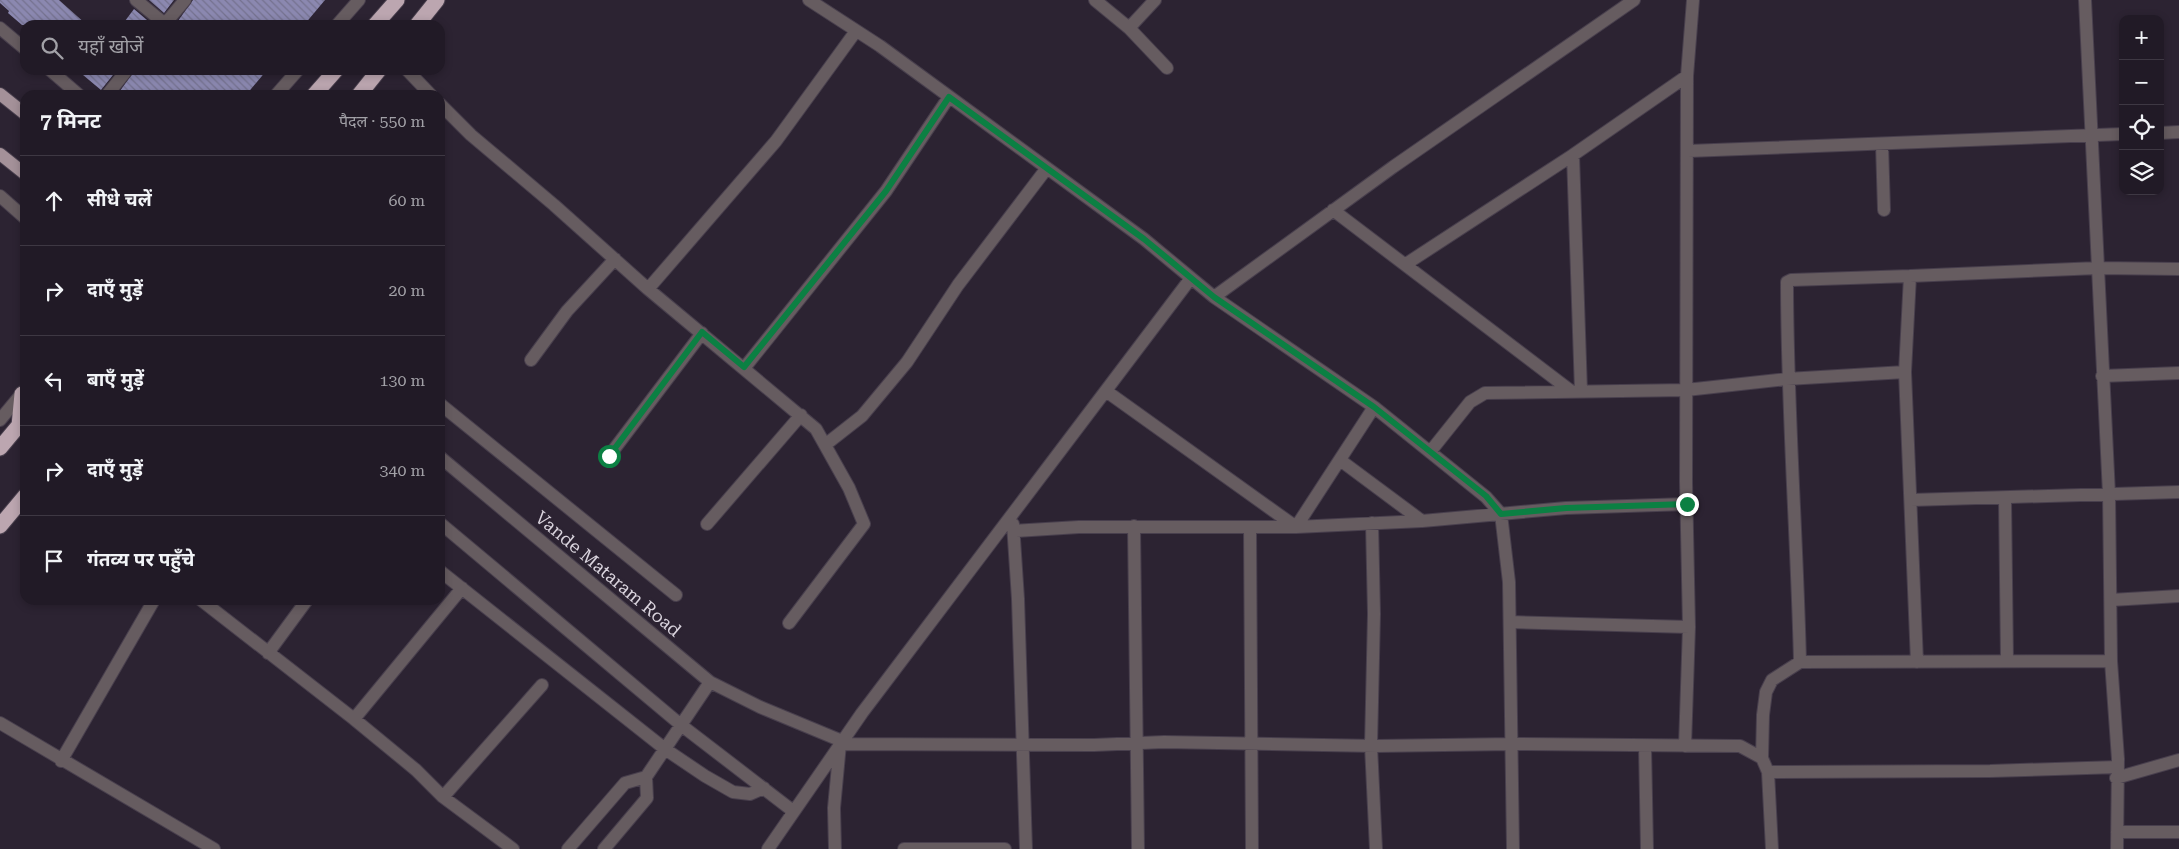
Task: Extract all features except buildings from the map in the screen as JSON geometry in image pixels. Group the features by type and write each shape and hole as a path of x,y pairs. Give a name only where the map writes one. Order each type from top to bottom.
{"highway":[{"path":"379,20 397,0"},
{"path":"421,20 438,0"},
{"path":"318,90 332,75"},
{"path":"363,90 375,75"},
{"path":"0,448 20,424"},
{"path":"0,526 20,502"}],"main road":[{"path":"0,94 20,110"},
{"path":"0,154 20,170"}],"street":[{"path":"136,0 160,20"},
{"path":"168,20 185,0"},
{"path":"341,20 359,0"},
{"path":"809,0 949,97 1144,239 1214,297 1374,407 1486,496 1501,514 1509,582 1513,849"},
{"path":"1095,0 1128,28 1167,68"},
{"path":"1128,28 1155,0"},
{"path":"1214,297 1333,210 1634,0"},
{"path":"1685,746 1689,627 1686,390 1687,76 1693,0"},
{"path":"2085,0 2109,494 2111,660 2117,773 2117,849"},
{"path":"0,28 20,45"},
{"path":"648,289 776,141 856,31"},
{"path":"56,75 74,90"},
{"path":"111,90 123,75"},
{"path":"280,90 294,75"},
{"path":"412,75 426,90"},
{"path":"1406,264 1573,155 1687,76"},
{"path":"744,367 886,191 949,97"},
{"path":"445,109 471,135 648,289 702,332 816,429 849,488 864,524 789,623"},
{"path":"2164,133 2179,132"},
{"path":"1688,151 2119,134"},
{"path":"1882,144 1884,210"},
{"path":"1573,155 1576,391"},
{"path":"825,445 862,416 907,362 958,285 1046,168"},
{"path":"0,196 20,214"},
{"path":"1333,210 1576,391"},
{"path":"531,360 567,311 615,259"},
{"path":"1800,662 1797,544 1787,379 1787,282 1790,280 2098,268 2179,270"},
{"path":"1910,276 1905,372 1917,662"},
{"path":"768,849 841,742 1191,278"},
{"path":"609,456 702,332"},
{"path":"1430,452 1470,402 1485,393 1686,390 1787,379 1905,372"},
{"path":"2102,376 2179,373"},
{"path":"1106,391 1296,527"},
{"path":"0,420 20,397"},
{"path":"1296,527 1374,407"},
{"path":"445,408 676,595"},
{"path":"707,524 801,415"},
{"path":"1340,460 1422,521"},
{"name":"Vande Mataram Road","path":"445,461 710,682 760,707 841,742"},
{"path":"1911,500 2179,492"},
{"path":"2005,498 2007,661"},
{"path":"1014,531 1134,526 1296,527 1422,521 1566,508 1687,504"},
{"path":"1013,513 1018,598 1026,849"},
{"path":"1372,522 1374,614 1371,746 1376,849"},
{"path":"1134,526 1138,849"},
{"path":"445,527 681,725 794,810"},
{"path":"1250,527 1252,849"},
{"path":"445,575 665,749 733,792 750,794 764,788"},
{"path":"354,719 462,588"},
{"path":"2111,600 2179,596"},
{"path":"61,761 151,605"},
{"path":"207,605 354,719 416,770 443,796 513,849"},
{"path":"268,653 304,605"},
{"path":"1510,622 1689,627"},
{"path":"1772,849 1768,772 1762,758 1763,714 1766,692 1772,680 1800,662 2111,660"},
{"path":"604,849 647,798 646,777 710,682"},
{"path":"443,796 542,685"},
{"path":"0,723 61,761 214,849"},
{"path":"841,742 1022,746 1136,743 1371,746 1512,744 1740,746 1762,758"},
{"path":"835,849 834,808 841,742"},
{"path":"1645,746 1647,849"},
{"path":"1768,772 2117,773 2179,760"},
{"path":"568,849 625,783 646,777"},
{"path":"2117,832 2179,832"},
{"path":"904,849 1005,849"}],"route":[{"path":"609,456 702,332 744,367 886,191 949,97 1144,239 1214,297 1263,333 1374,407 1486,496 1501,514 1566,508 1687,504"}]}
